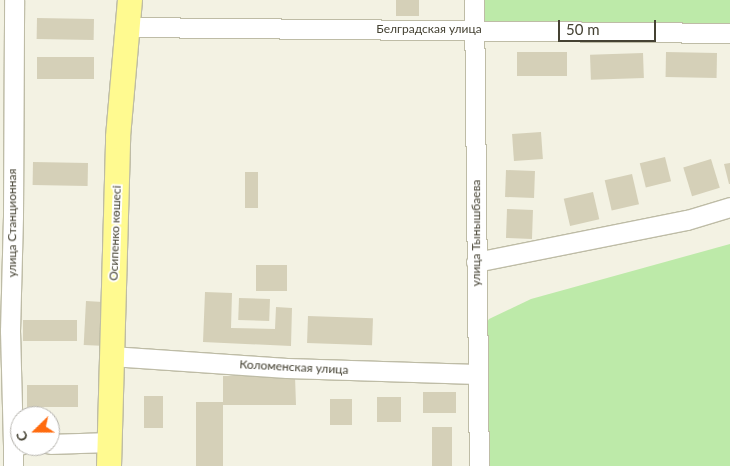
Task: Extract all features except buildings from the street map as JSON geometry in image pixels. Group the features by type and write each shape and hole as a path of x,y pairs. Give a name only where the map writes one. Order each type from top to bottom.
{"main road":[{"name":"Осипенко көшесі","path":"109,466 118,137 130,0"}],"street":[{"name":"улица Станционная","path":"14,0 6,161 13,216 10,331 14,406"},
{"name":"улица Тынышбаева","path":"474,0 478,466"},
{"name":"Белградская улица","path":"128,27 168,29 474,29 730,33"},
{"path":"476,262 687,220 730,207"},
{"name":"Коломенская улица","path":"111,356 288,368 478,374"},
{"path":"60,444 109,442"}],"green space":[{"path":"485,0 730,0 730,28 481,22"},
{"path":"730,244 730,466 485,466 484,327 489,319 531,299"}]}
